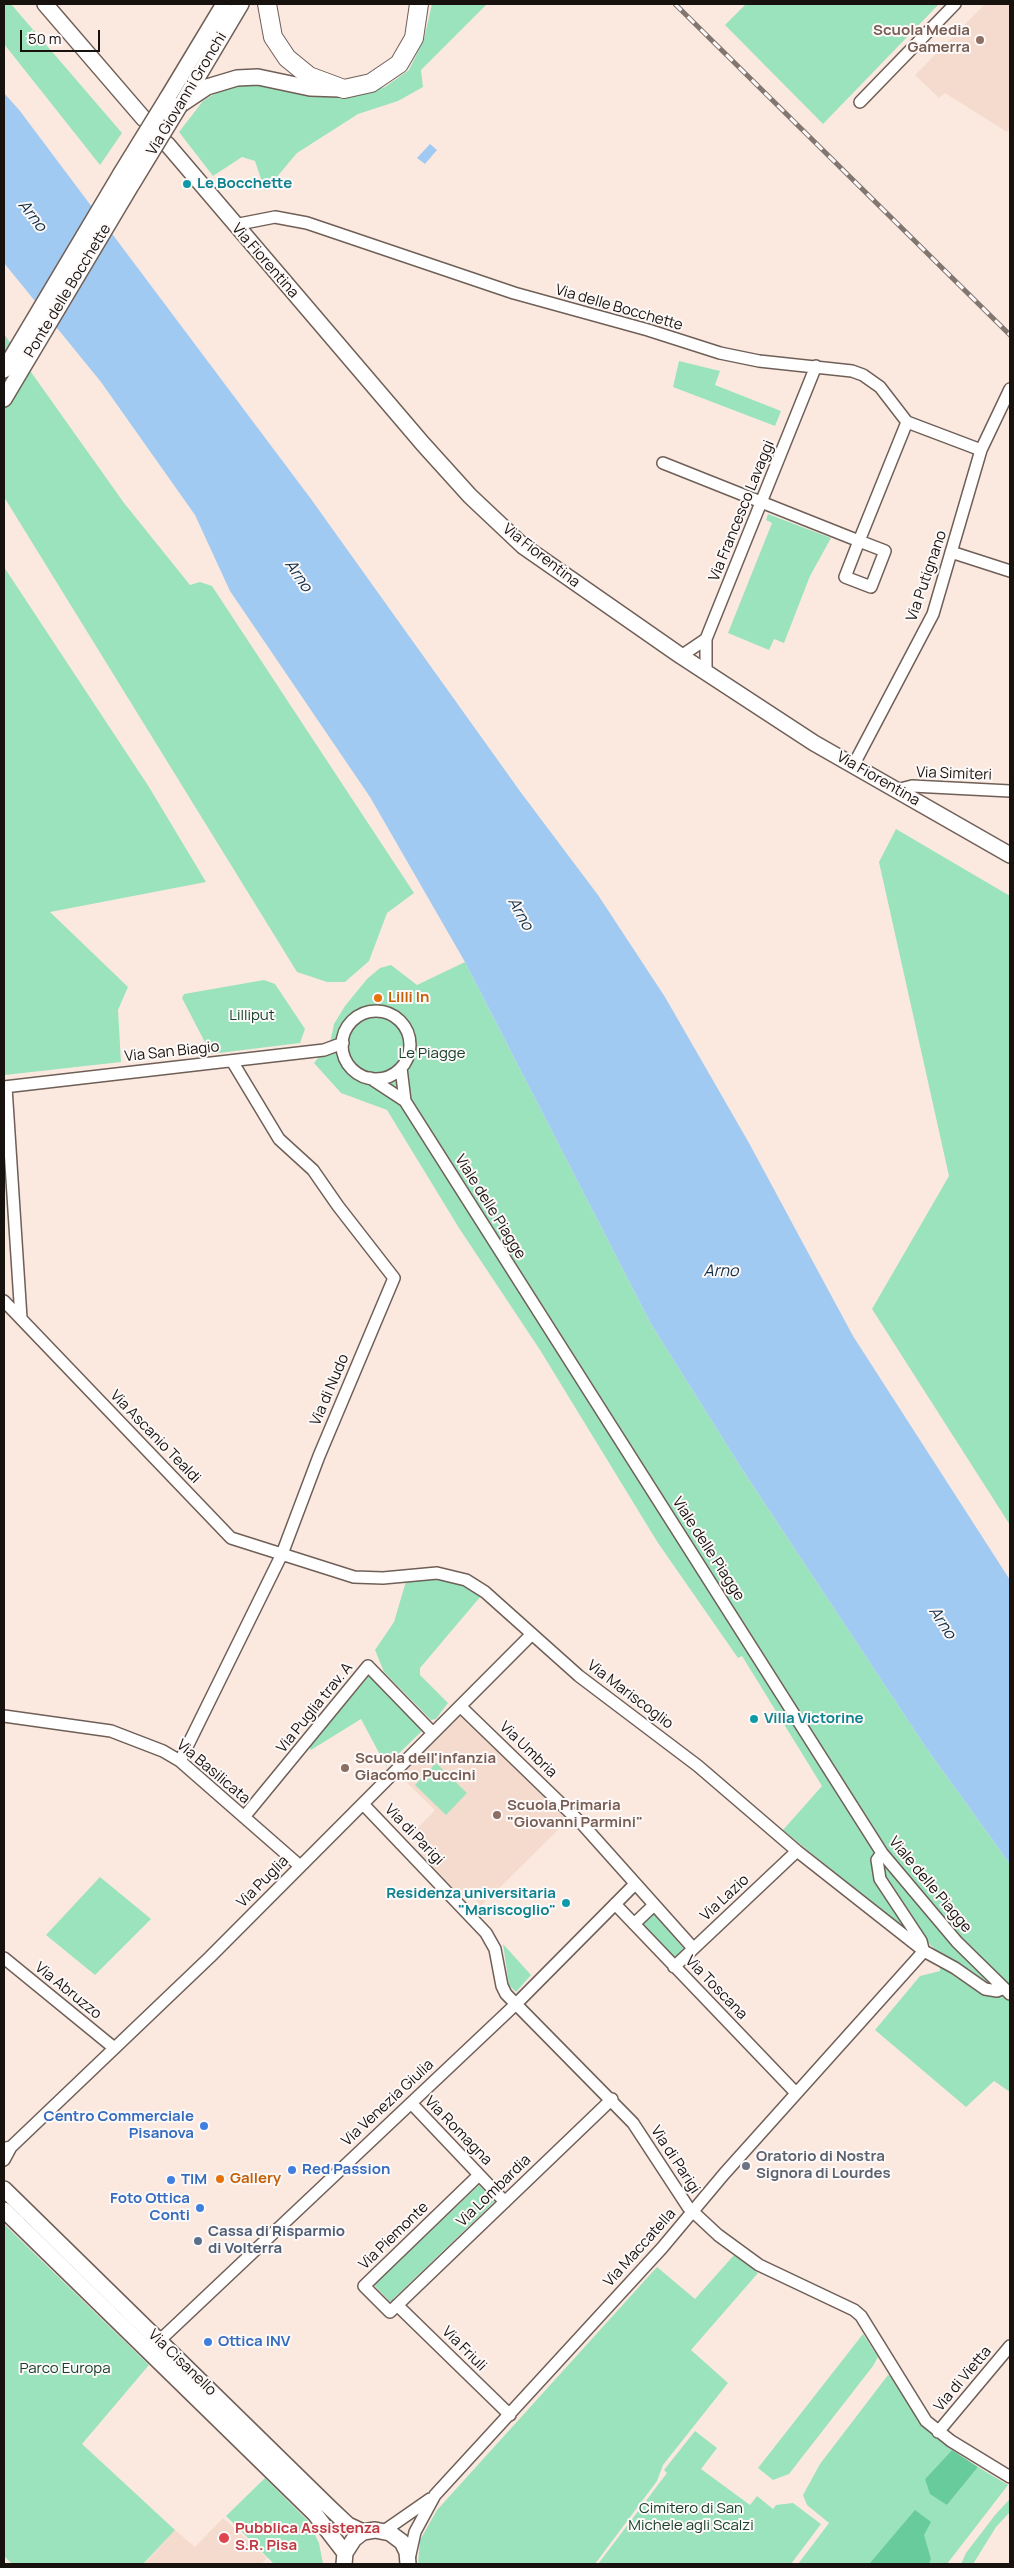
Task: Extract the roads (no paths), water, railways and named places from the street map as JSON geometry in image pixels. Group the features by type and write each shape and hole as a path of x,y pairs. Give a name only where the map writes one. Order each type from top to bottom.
{"main road":[{"path":"46,4 144,119"},
{"path":"205,33 217,4"},
{"name":"Via Giovanni Gronchi","path":"126,179 205,33 224,4"},
{"name":"Via Giovanni Gronchi","path":"126,179 180,105 241,4"},
{"path":"267,4 274,37 287,58 302,72 344,89"},
{"path":"180,105 206,87 236,78 258,77 310,88 344,89 371,83 399,64 414,38 418,4"},
{"name":"Via Fiorentina","path":"166,144 430,451 496,522 551,566 681,656 814,743 1010,855"},
{"name":"Ponte delle Bocchette","path":"4,370 126,179"},
{"name":"Ponte delle Bocchette","path":"4,398 126,179"},
{"name":"Via Cisanello","path":"4,2189 330,2508 348,2524 363,2532"},
{"name":"Via Cisanello","path":"4,2210 314,2514 344,2560"},
{"path":"344,2560 354,2539 363,2532 384,2531 402,2542 407,2552 408,2564"}],"street":[{"path":"860,102 955,4"},
{"name":"Via delle Bocchette","path":"234,224 275,217 307,223 514,293 648,330 694,346 759,361 845,370 867,378 883,391 907,422"},
{"name":"Via Francesco Lavaggi","path":"706,640 816,366"},
{"name":"Via Putignano","path":"853,766 928,625 981,450 1010,389"},
{"path":"664,464 859,541 907,422 981,450"},
{"path":"951,552 1010,570"},
{"path":"681,656 706,640"},
{"path":"706,640 706,672"},
{"name":"Via Simiteri","path":"896,790 912,786 1010,791"},
{"path":"377,1011 388,1013 402,1023 409,1036 410,1050 401,1068 388,1076 370,1078 357,1072 350,1066 345,1057 342,1043 347,1027 360,1015 377,1011"},
{"name":"Via San Biagio","path":"5,1087 324,1050 342,1043"},
{"name":"Via di Nudo","path":"180,1761 282,1554 319,1456 394,1278 338,1206 313,1170 279,1139 232,1061"},
{"name":"Viale delle Piagge","path":"401,1068 405,1100 882,1853 957,1942 1007,1991"},
{"name":"Viale delle Piagge","path":"370,1078 405,1100"},
{"path":"5,1087 21,1318"},
{"name":"Via Ascanio Tealdi","path":"4,1301 228,1536 239,1542 282,1554"},
{"name":"Via Mariscoglio","path":"282,1554 354,1577 383,1578 437,1573 462,1578 484,1592 579,1676 698,1766 797,1851 924,1951"},
{"name":"Via Puglia","path":"4,2160 7,2148 210,1957 532,1634"},
{"name":"Via Puglia trav. A","path":"244,1817 368,1666 433,1733"},
{"name":"Via Umbria","path":"460,1706 564,1806 693,1948"},
{"name":"Via Basilicata","path":"4,1716 118,1733 163,1750 180,1761 300,1866"},
{"name":"Via di Parigi","path":"363,1804 489,1936 494,1949 502,1986 516,2004 612,2099 641,2134 685,2204 723,2240 759,2265 846,2304 858,2313 923,2417 938,2432 1010,2477"},
{"name":"Via Lazio","path":"674,1966 797,1851"},
{"path":"882,1853 876,1860 880,1880 921,1941 924,1951 955,1968 985,1989 1007,1991"},
{"name":"Via Venezia Giulia","path":"159,2341 516,2004 635,1884"},
{"name":"Via Toscana","path":"615,1904 796,2093"},
{"path":"634,1924 654,1905"},
{"name":"Via Maccatella","path":"384,2531 435,2496 693,2212 796,2093 924,1951"},
{"name":"Via Abruzzo","path":"4,1958 113,2047"},
{"name":"Via Lombardia","path":"397,2305 612,2099"},
{"name":"Via Romagna","path":"411,2103 505,2202"},
{"name":"Via Piemonte","path":"397,2305 390,2312 364,2286 480,2175"},
{"name":"Via Friuli","path":"397,2305 510,2415"},
{"name":"Via di Vietta","path":"938,2432 1010,2346"},
{"name":"Via Maccatella","path":"408,2564 413,2537 435,2496"}],"water":[{"name":"Arno","path":"4,93 20,111 311,499 522,794 598,895 665,997 749,1143 853,1336 1010,1580 1010,1864 927,1749 742,1469 651,1324 465,962 370,797 230,591 195,515 101,382 4,263"},
{"path":"430,144 437,150 425,164 417,158"}],"railway":[{"path":"675,4 1010,335"}],"place":[{"name":"Scuola Media Gamerra","path":"980,40"},
{"name":"Le Bocchette","path":"187,184"},
{"name":"Lilli In","path":"378,998"},
{"name":"Villa Victorine","path":"754,1719"},
{"name":"Scuola dell'infanzia Giacomo Puccini","path":"345,1768"},
{"name":"Scuola Primaria \"Giovanni Parmini\"","path":"497,1815"},
{"name":"Residenza universitaria \"Mariscoglio\"","path":"566,1903"},
{"name":"Centro Commerciale Pisanova","path":"204,2126"},
{"name":"Oratorio di Nostra Signora di Lourdes","path":"746,2166"},
{"name":"Red Passion","path":"292,2170"},
{"name":"Gallery","path":"220,2179"},
{"name":"TIM","path":"171,2180"},
{"name":"Foto Ottica Conti","path":"200,2208"},
{"name":"Cassa di Risparmio di Volterra","path":"198,2241"},
{"name":"Ottica INV","path":"208,2342"},
{"name":"Pubblica Assistenza S.R. Pisa","path":"224,2538"}],"park label":[{"name":"Lilliput","path":"252,1016"},
{"name":"Le Piagge","path":"432,1054"},
{"name":"Parco Europa","path":"65,2369"},
{"name":"Cimitero di San Michele agli Scalzi","path":"691,2518"}]}
